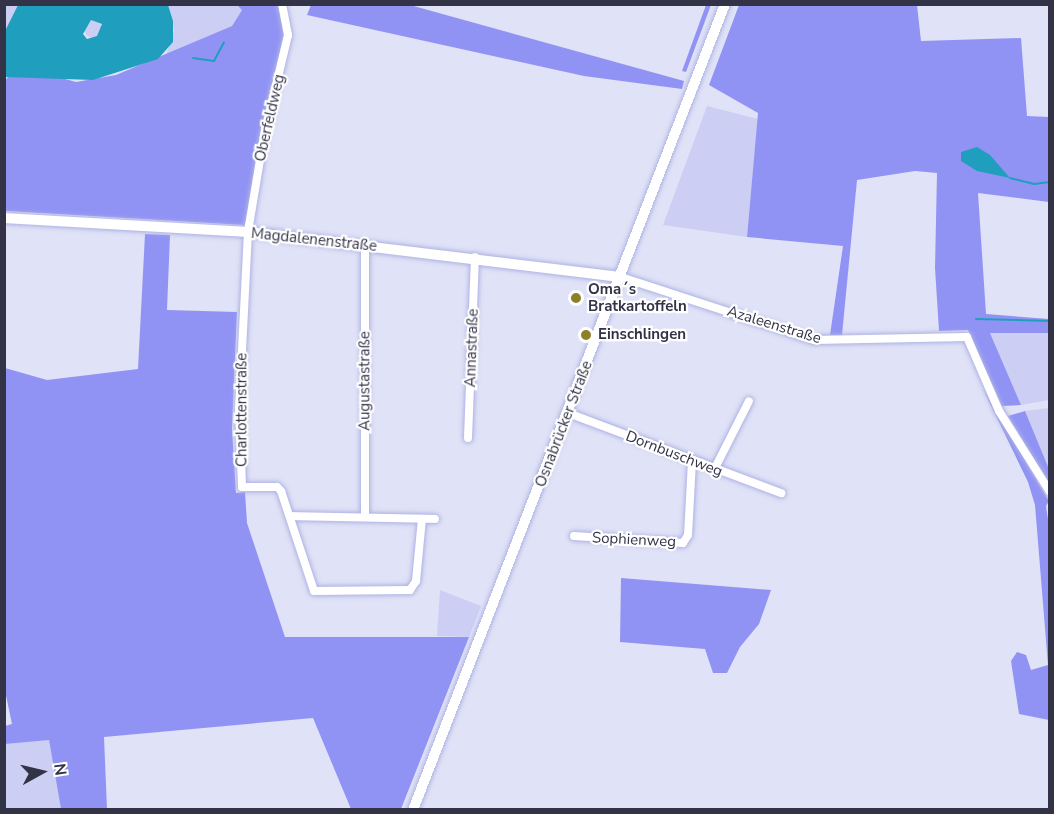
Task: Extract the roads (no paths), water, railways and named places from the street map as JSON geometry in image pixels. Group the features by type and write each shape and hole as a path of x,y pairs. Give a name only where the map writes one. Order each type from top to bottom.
{"main road":[{"name":"Osnabrücker Straße","path":"413,810 725,4"},
{"name":"Magdalenenstraße","path":"4,218 248,232 475,257 621,277"}],"street":[{"name":"Oberfeldweg","path":"248,232 264,136 288,35 282,4"},
{"name":"Charlottenstraße","path":"248,232 239,408 242,487 277,487 290,516 314,591 410,590 416,581 422,519"},
{"name":"Augustastraße","path":"365,245 365,518"},
{"name":"Annastraße","path":"468,438 475,257"},
{"name":"Azaleenstraße","path":"621,277 814,340 967,337 999,411 1050,492"},
{"path":"714,470 749,401"},
{"name":"Dornbuschweg","path":"568,413 781,494"},
{"name":"Sophienweg","path":"574,536 683,543 688,535 692,461"},
{"path":"290,516 435,519"}],"waterway":[{"path":"193,58 214,61 224,42"},
{"path":"1010,178 1034,184 1050,182"},
{"path":"976,319 1050,321"}],"place":[{"name":"Oma´s Bratkartoffeln","path":"576,298"},
{"name":"Einschlingen","path":"586,335"}]}
